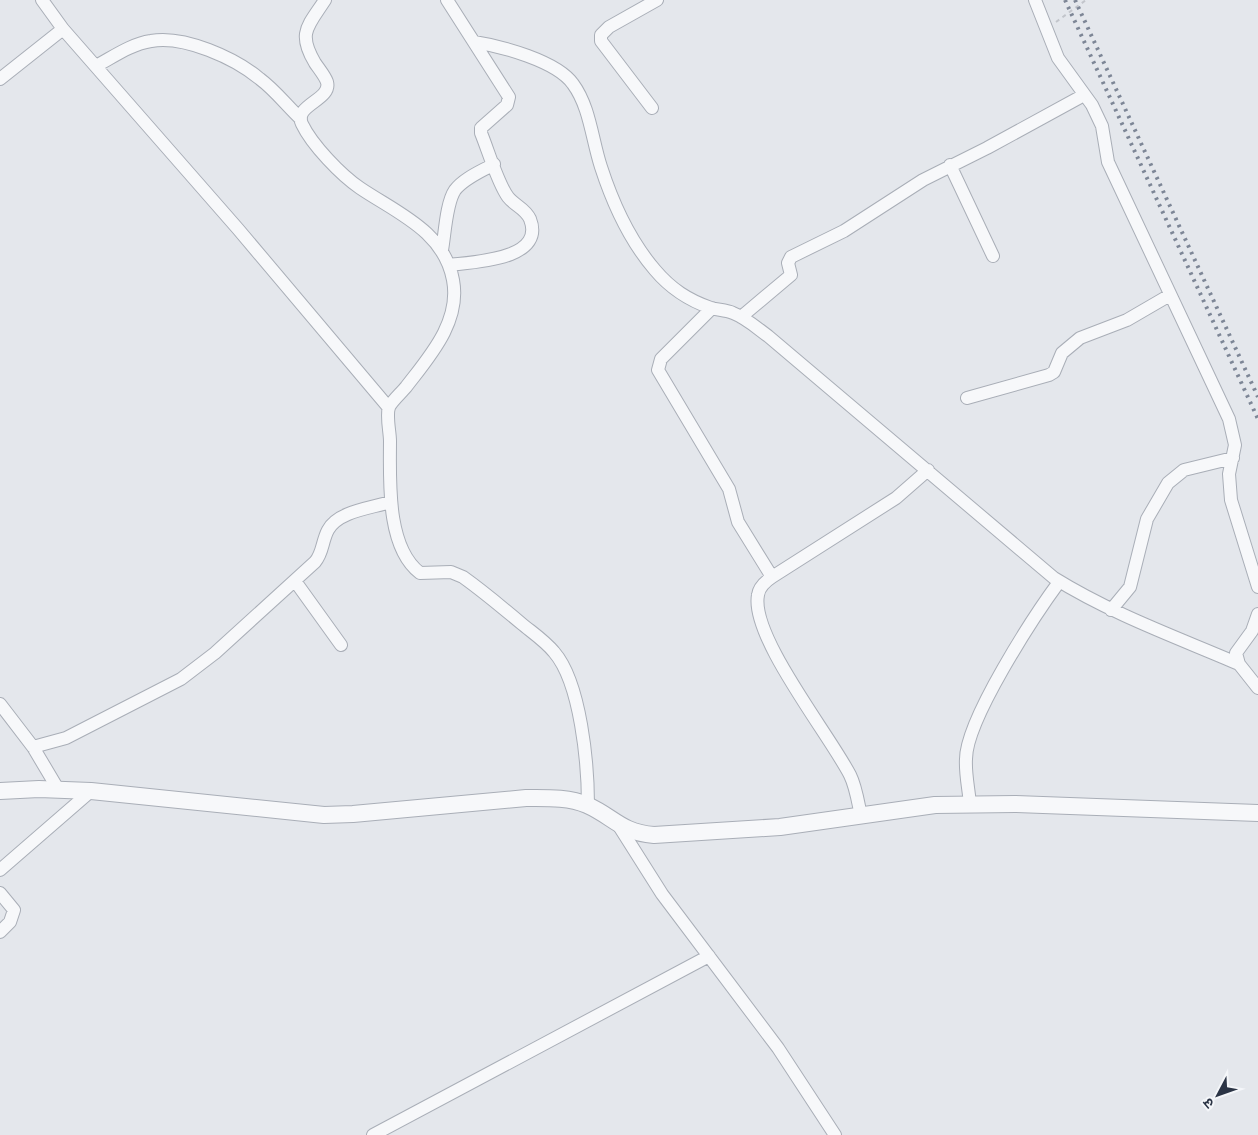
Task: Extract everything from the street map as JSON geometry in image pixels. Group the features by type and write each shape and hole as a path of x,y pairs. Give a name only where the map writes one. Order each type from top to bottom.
{"street":[{"path":"42,0 63,29 238,229 389,408"},
{"path":"301,119 302,112 325,92 327,87 325,79 309,54 304,36 305,30 325,0"},
{"path":"447,0 509,97 507,105 481,128 507,196 521,207 531,220 529,240 522,249 513,254 489,260 449,264"},
{"path":"652,108 601,41 601,35 609,27 657,0"},
{"path":"1035,0 1048,28 1058,58 1084,95 1102,126 1108,162 1229,419 1235,446 1229,474 1231,500 1258,587"},
{"path":"0,79 63,29"},
{"path":"96,66 137,44 160,39 196,46 231,60 260,79 301,119 324,153 358,187 420,227 442,250 449,264 455,293 443,338 389,408 390,502 401,542 410,563 415,569 427,574 451,572 463,577 537,635 555,653 573,689 579,712 586,767 588,805"},
{"path":"474,42 496,45 519,52 563,74 572,83 582,102 613,199 628,231 668,286 687,298 741,317 768,336 1059,582 1111,610 1239,664"},
{"path":"741,317 791,275 788,263 791,257 844,231 889,203 907,189 950,165 987,148 1084,95"},
{"path":"442,250 451,200 455,190 466,180 494,164"},
{"path":"950,165 994,256"},
{"path":"966,398 1050,375 1054,372 1062,353 1080,338 1127,320 1170,295"},
{"path":"712,308 661,359 658,370 729,489 738,522 772,577"},
{"path":"1111,610 1130,586 1147,519 1168,483 1184,470 1232,458"},
{"path":"861,816 850,776 827,735 781,666 764,628 758,595 764,583 772,577 896,498 928,470"},
{"path":"33,747 66,738 181,679 215,653 319,558 327,531 333,523 352,513 390,502"},
{"path":"295,581 340,645"},
{"path":"970,805 966,758 973,726 1014,652 1059,582"},
{"path":"1258,614 1252,631 1236,653 1239,664 1258,688"},
{"path":"0,704 33,747 58,789"},
{"path":"0,870 91,790"},
{"path":"0,791 91,790 324,815 526,798 554,798 588,805 619,826 654,836 780,827 935,805 1024,804 1258,813"},
{"path":"619,826 662,894 783,1054 835,1135"},
{"path":"0,892 14,910 10,922 0,932"},
{"path":"373,1135 709,956"}],"path":[{"path":"1048,28 1086,0"}],"railway":[{"path":"1065,0 1258,419"},
{"path":"1075,0 1258,397"}]}
